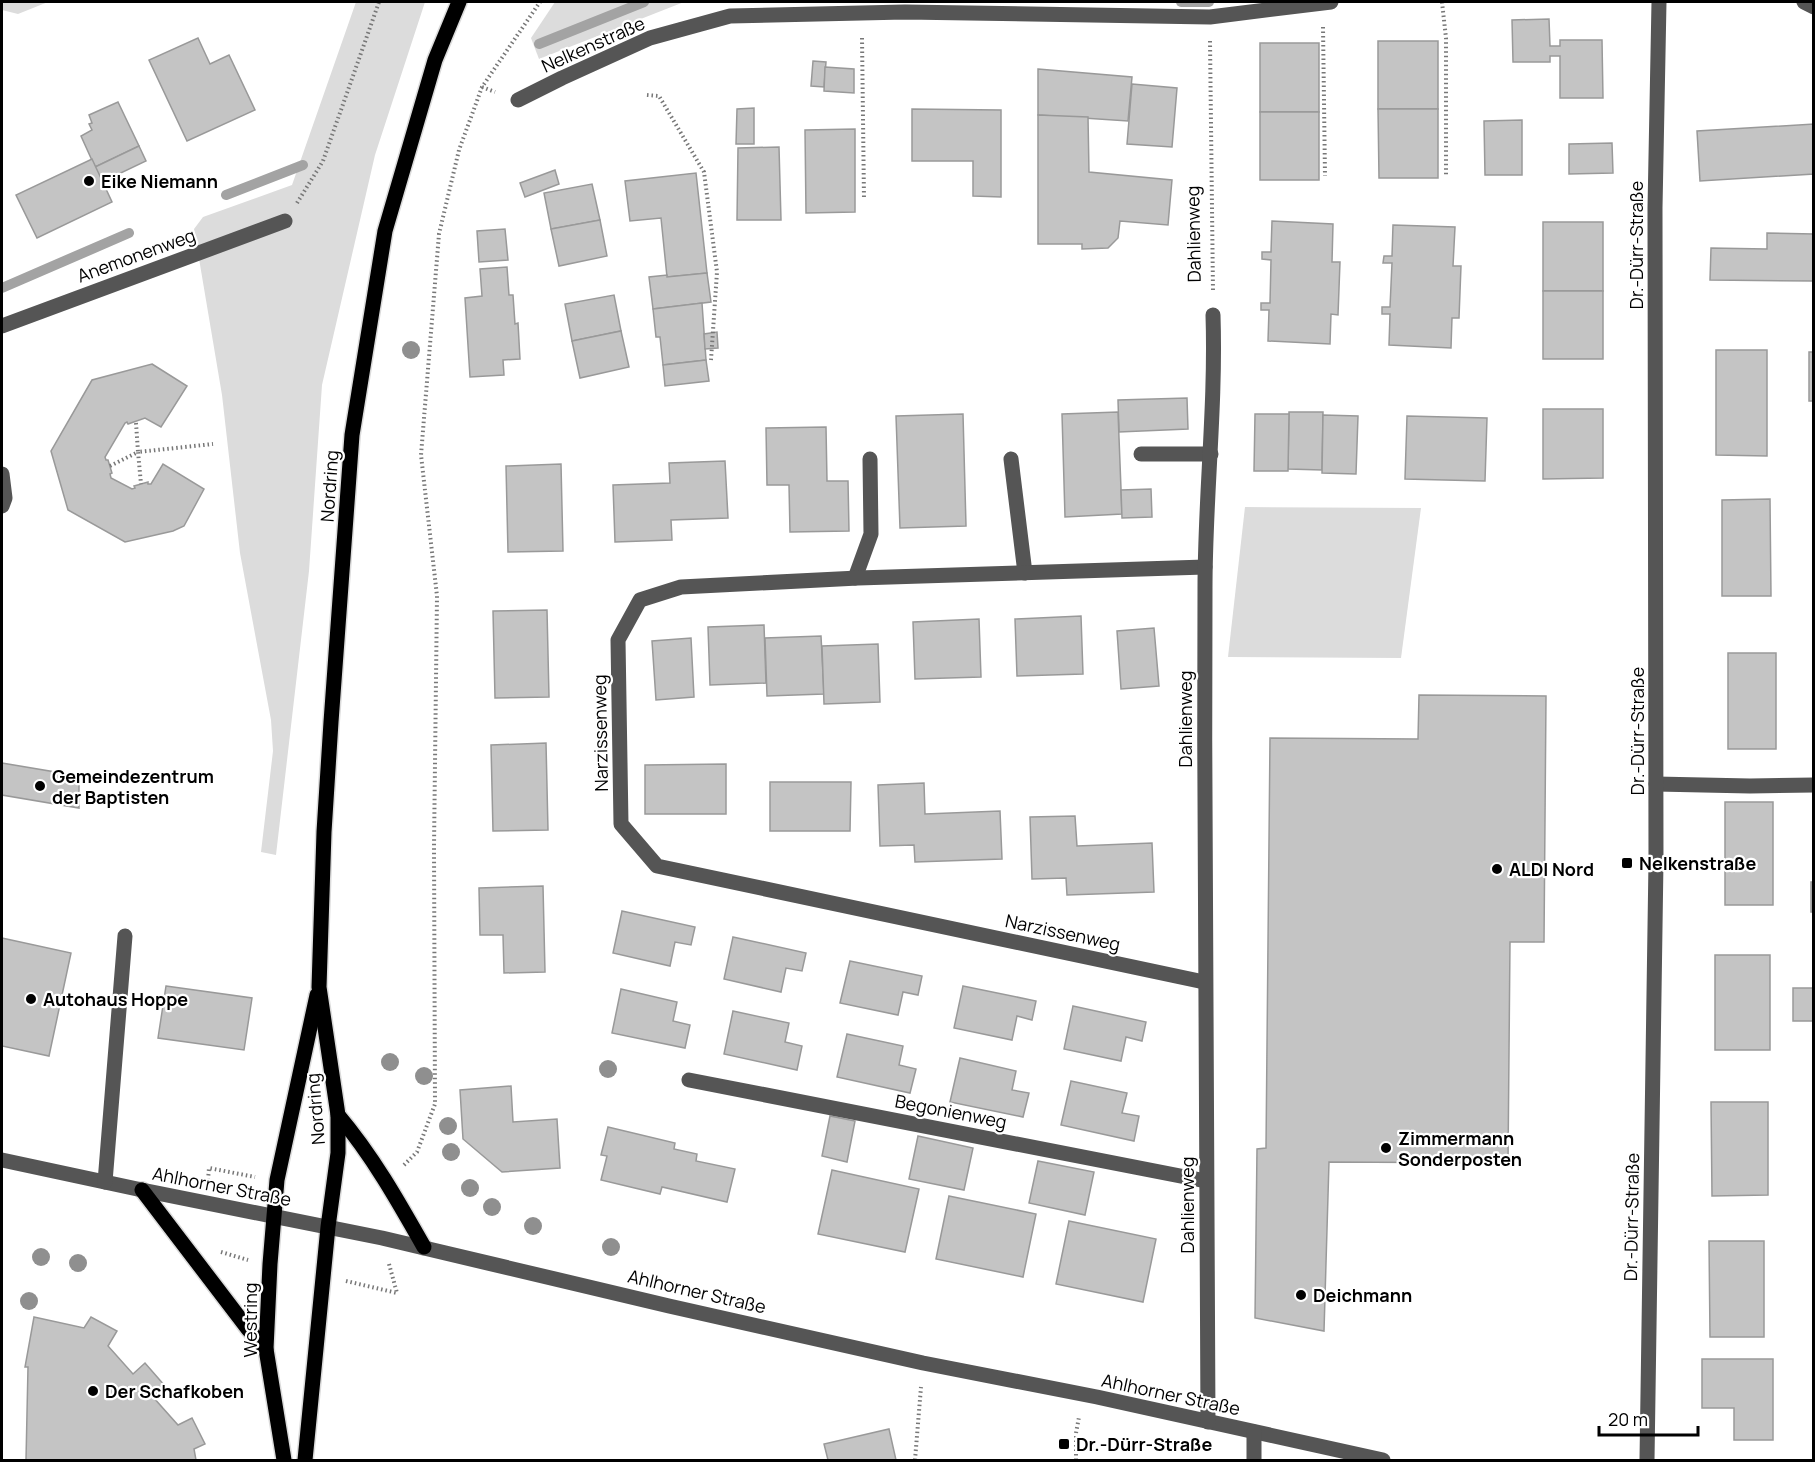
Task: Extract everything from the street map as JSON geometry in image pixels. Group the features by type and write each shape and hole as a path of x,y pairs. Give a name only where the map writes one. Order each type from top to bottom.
{"main road":[{"name":"Nordring","path":"328,1227 338,1153 338,1115 319,987 324,832 352,435 385,231 435,60 459,2"},
{"name":"Nordring","path":"274,1216 276,1180 319,987"},
{"path":"338,1115 359,1139 388,1183 424,1247"},
{"path":"142,1190 248,1329 266,1349"},
{"name":"Westring","path":"274,1216 266,1349 284,1461"},
{"path":"305,1461 328,1227"}],"street":[{"name":"Nelkenstraße","path":"518,100 650,38 730,16 905,12 1210,17 1326,2"},
{"name":"Dr.-Dürr-Straße","path":"1647,1461 1656,784 1655,208 1659,2"},
{"path":"1804,2 1814,7"},
{"name":"Anemonenweg","path":"2,326 285,221"},
{"name":"Dahlienweg","path":"1208,1422 1204,982 1205,567 1215,372 1213,315"},
{"path":"1141,454 1211,454"},
{"path":"855,578 871,534 870,459"},
{"path":"1011,459 1025,573"},
{"path":"2,474 5,498 2,506"},
{"name":"Narzissenweg","path":"1204,982 657,866 621,824 618,640 640,600 681,587 855,578 1205,567"},
{"path":"1656,784 1814,785"},
{"path":"105,1182 124,936"},
{"name":"Begonienweg","path":"689,1080 1206,1181"},
{"name":"Ahlhorner Straße","path":"2,1160 424,1247 680,1309 1383,1461"},
{"path":"1254,1432 1254,1461"}],"path":[{"path":"285,221 323,161 379,2"},
{"path":"388,1183 417,1152 435,1104 436,597 421,455 439,234 459,150 482,87 540,2"},
{"path":"1325,176 1323,36 1326,2"},
{"path":"1442,2 1446,38 1446,175"},
{"name":"Dahlienweg","path":"1210,17 1213,315"},
{"path":"862,43 864,200"},
{"path":"647,95 658,96 704,172 717,272 711,360"},
{"path":"136,423 141,484"},
{"path":"110,466 138,452 213,444"},
{"path":"323,1276 397,1293 382,1238"},
{"path":"212,1249 239,1259 270,1264"},
{"path":"915,1461 916,1422 923,1363"},
{"path":"1076,1461 1076,1433 1083,1395"}],"shaded area":[{"path":"2,2 48,2 18,14 2,10"},
{"path":"356,2 425,2 375,155 322,385 309,571 276,855 261,852 273,751 271,720 240,553 222,395 194,229 203,217 292,185"},
{"path":"555,2 684,2 539,59 531,38"},
{"path":"1245,507 1421,508 1401,658 1228,657"}],"building":[{"path":"1549,19 1550,46 1560,46 1560,40 1602,40 1603,98 1560,98 1560,56 1550,56 1550,62 1513,62 1512,20"},
{"path":"198,38 210,64 229,55 255,110 187,141 149,60"},
{"path":"1378,41 1438,41 1438,109 1378,109"},
{"path":"1260,43 1319,43 1319,112 1260,112"},
{"path":"813,61 826,62 824,87 811,86"},
{"path":"825,67 854,69 854,93 824,91"},
{"path":"1038,69 1132,77 1128,121 1038,115"},
{"path":"1132,84 1177,88 1172,147 1127,144"},
{"path":"118,102 139,146 95,167 81,136 92,130 89,115"},
{"path":"754,108 754,144 736,144 737,109"},
{"path":"912,109 1001,110 1001,197 973,196 973,161 912,161"},
{"path":"1378,109 1438,109 1438,178 1379,178"},
{"path":"1260,112 1319,112 1319,180 1260,180"},
{"path":"1038,115 1088,117 1089,172 1172,180 1168,225 1120,221 1118,238 1108,248 1082,249 1082,244 1038,244"},
{"path":"1522,120 1522,175 1485,175 1484,121"},
{"path":"1814,124 1814,174 1700,181 1697,131"},
{"path":"855,129 855,212 806,213 805,130"},
{"path":"1612,143 1613,173 1569,174 1569,144"},
{"path":"139,146 146,161 102,182 95,167"},
{"path":"779,147 781,220 737,220 738,148"},
{"path":"92,159 112,202 37,238 16,195"},
{"path":"555,170 559,184 525,197 520,183"},
{"path":"696,173 707,273 667,277 661,218 630,221 625,181"},
{"path":"592,184 600,220 551,229 544,193"},
{"path":"600,220 607,256 559,266 551,229"},
{"path":"1272,221 1333,224 1332,262 1340,262 1338,315 1331,314 1330,344 1268,341 1269,310 1261,310 1261,303 1270,303 1271,260 1262,259 1262,252 1271,252"},
{"path":"1543,222 1603,222 1603,291 1543,291"},
{"path":"1393,225 1455,227 1453,266 1461,266 1459,318 1452,318 1451,348 1389,345 1390,314 1382,314 1382,307 1390,307 1392,263 1383,263 1384,256 1392,256"},
{"path":"505,229 508,260 479,262 477,231"},
{"path":"1767,233 1814,234 1814,281 1710,280 1711,248 1767,249"},
{"path":"507,267 509,295 513,295 515,324 518,323 520,359 503,360 504,375 470,377 465,298 482,296 480,269"},
{"path":"707,273 711,302 653,309 649,277"},
{"path":"1543,291 1603,291 1603,359 1543,359"},
{"path":"614,295 621,331 572,341 565,304"},
{"path":"702,303 706,360 663,365 660,337 656,337 653,309"},
{"path":"621,331 629,367 580,378 572,341"},
{"path":"717,332 718,348 705,349 704,334"},
{"path":"1716,350 1767,350 1767,456 1716,455"},
{"path":"1809,352 1814,352 1814,401 1809,401"},
{"path":"706,360 709,381 665,386 663,365"},
{"path":"152,364 187,386 161,427 145,418 125,423 105,457 112,473 111,478 132,489 135,488 134,486 148,482 151,484 163,464 204,489 184,526 173,531 125,542 68,510 51,451 92,380"},
{"path":"1187,398 1188,429 1119,432 1118,400"},
{"path":"1543,409 1603,409 1603,478 1543,479"},
{"path":"1118,412 1122,514 1065,517 1062,414"},
{"path":"1289,412 1323,412 1322,470 1288,469"},
{"path":"963,414 966,526 900,528 896,416"},
{"path":"1255,414 1289,414 1288,471 1254,471"},
{"path":"1323,415 1358,416 1356,474 1322,473"},
{"path":"1407,416 1487,418 1485,481 1405,479"},
{"path":"826,427 827,481 848,481 849,531 790,532 789,485 767,485 766,428"},
{"path":"725,461 728,518 671,520 672,540 615,542 613,485 670,483 669,463"},
{"path":"561,464 563,551 508,552 506,466"},
{"path":"1151,489 1152,517 1122,518 1121,490"},
{"path":"1770,499 1771,596 1722,596 1722,500"},
{"path":"547,610 549,697 495,698 493,611"},
{"path":"1081,616 1083,674 1017,676 1015,619"},
{"path":"979,619 981,677 915,679 913,622"},
{"path":"764,625 766,683 710,685 708,627"},
{"path":"1154,628 1159,686 1121,689 1117,631"},
{"path":"821,636 824,694 767,696 765,638"},
{"path":"691,638 694,697 656,700 652,641"},
{"path":"878,644 880,702 824,704 822,646"},
{"path":"1728,653 1776,653 1776,749 1728,749"},
{"path":"1419,695 1546,696 1544,942 1510,942 1508,1163 1329,1162 1324,1331 1255,1318 1257,1149 1266,1148 1270,738 1418,739"},
{"path":"546,743 548,830 493,831 491,745"},
{"name":"Gemeindezentrum der Baptisten","path":"2,763 79,776 79,808 2,795"},
{"path":"726,764 726,814 645,814 645,765"},
{"path":"770,782 851,782 850,831 770,831"},
{"path":"924,783 925,814 1000,811 1002,859 915,862 914,845 880,846 878,785"},
{"path":"1725,802 1773,802 1773,905 1725,905"},
{"path":"1075,816 1077,846 1152,843 1154,892 1067,895 1066,878 1032,879 1030,817"},
{"path":"1811,882 1814,882 1814,912 1811,912"},
{"path":"543,886 545,972 504,973 503,935 480,935 479,888"},
{"path":"622,911 695,927 691,945 675,942 670,966 613,953"},
{"path":"733,937 806,953 802,971 786,968 781,992 724,979"},
{"name":"Autohaus Hoppe","path":"2,938 71,953 49,1056 2,1046"},
{"path":"1715,955 1770,955 1770,1050 1715,1050"},
{"path":"850,961 922,976 918,995 903,992 898,1015 840,1003"},
{"path":"166,986 252,998 244,1050 158,1038"},
{"path":"963,986 1036,1001 1032,1020 1017,1016 1012,1040 954,1028"},
{"path":"1793,988 1814,988 1814,1021 1793,1021"},
{"path":"621,989 677,1002 673,1021 690,1025 685,1048 612,1033"},
{"path":"1073,1006 1146,1022 1142,1041 1126,1037 1121,1061 1064,1049"},
{"path":"733,1011 789,1023 785,1042 802,1046 797,1070 724,1054"},
{"path":"847,1034 903,1046 899,1065 916,1069 910,1093 837,1077"},
{"path":"960,1058 1016,1071 1012,1090 1029,1093 1023,1117 950,1102"},
{"path":"1071,1081 1127,1093 1122,1113 1139,1116 1134,1141 1061,1125"},
{"path":"511,1086 513,1122 557,1119 560,1168 502,1172 463,1139 460,1090"},
{"path":"1711,1102 1768,1102 1768,1195 1712,1196"},
{"path":"830,1116 855,1121 847,1162 822,1156"},
{"path":"608,1127 675,1143 674,1149 697,1154 696,1161 735,1169 727,1202 662,1187 660,1194 601,1180 607,1156 601,1155"},
{"path":"918,1136 973,1148 964,1190 909,1179"},
{"path":"1038,1161 1094,1172 1085,1215 1029,1203"},
{"path":"832,1170 919,1189 905,1252 818,1234"},
{"path":"949,1196 1036,1214 1023,1277 936,1259"},
{"path":"1069,1221 1156,1239 1143,1302 1056,1284"},
{"path":"1709,1241 1764,1241 1764,1337 1710,1337"},
{"name":"Der Schafkoben","path":"34,1317 84,1328 91,1317 117,1331 108,1346 133,1374 145,1363 165,1386 153,1397 178,1425 192,1418 205,1444 194,1449 196,1460 26,1460 28,1367 25,1367"},
{"path":"1702,1359 1773,1359 1773,1440 1734,1440 1734,1408 1702,1408"},
{"path":"889,1429 896,1460 828,1460 824,1444"}],"waterway":[{"path":"539,44 644,2"},
{"path":"1181,2 1209,2"},
{"path":"226,195 303,165"},
{"path":"2,288 129,233"}],"place":[{"name":"Eike Niemann","path":"89,181"},
{"name":"Gemeindezentrum der Baptisten","path":"40,786"},
{"name":"Nelkenstraße","path":"1627,863"},
{"name":"ALDI Nord","path":"1497,869"},
{"name":"Autohaus Hoppe","path":"31,999"},
{"name":"Zimmermann Sonderposten","path":"1386,1148"},
{"name":"Deichmann","path":"1301,1295"},
{"name":"Der Schafkoben","path":"93,1391"},
{"name":"Dr.-Dürr-Straße","path":"1064,1444"}]}
